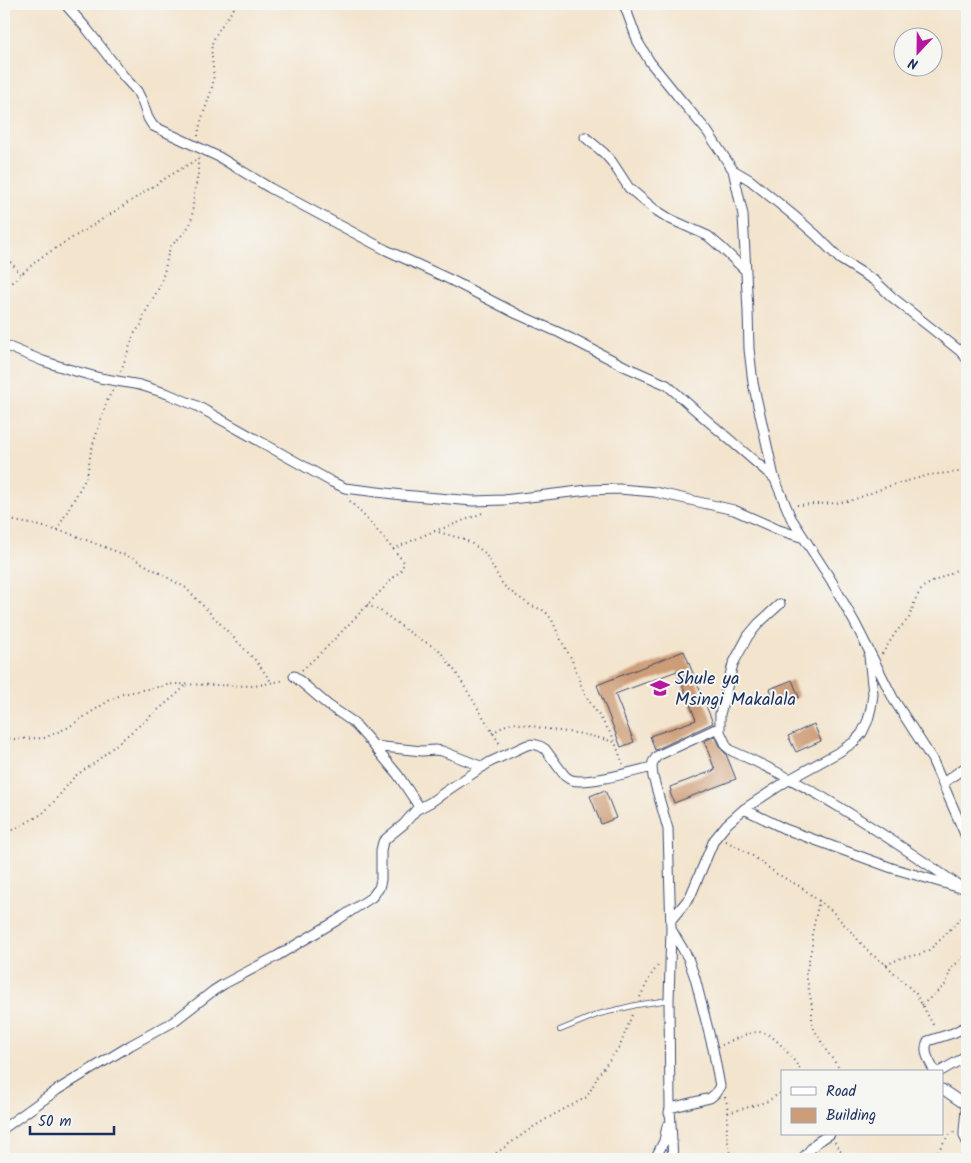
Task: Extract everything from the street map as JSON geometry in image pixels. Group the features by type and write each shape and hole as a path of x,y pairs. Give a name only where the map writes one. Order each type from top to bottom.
{"street":[{"path":"65,4 88,29 137,91 150,122 154,126 198,146 285,196 386,250 560,333 626,367 667,385 774,477"},
{"path":"624,4 638,42 650,62 707,131 733,170 743,215 749,349 755,391 774,477 785,505 791,518 831,580 894,700 932,759 967,839"},
{"path":"585,137 612,162 629,188 654,210 708,236 746,271"},
{"path":"733,170 750,180 816,235 840,259 875,281 892,298 960,351 967,359"},
{"path":"4,345 43,361 100,378 168,394 197,406 345,488 402,495 473,500 504,500 619,488 655,492 734,510 779,530 804,538"},
{"path":"780,604 748,636 733,664 720,714 720,732 727,747 816,793 967,891"},
{"path":"671,924 690,897 714,840 727,824 744,808 790,779 839,752 854,742 862,733 872,708 873,694 868,649"},
{"path":"294,676 328,705 353,722 398,775 420,808"},
{"path":"673,1159 670,1108 669,1000 671,924 668,830 652,767 657,756 720,727"},
{"path":"4,1128 56,1090 173,1022 224,984 286,951 372,897 379,888 383,842 404,824 416,810 506,754 527,744 537,745 545,750 569,779 573,781 585,782 652,767"},
{"path":"374,746 442,751 483,767"},
{"path":"943,783 967,766"},
{"path":"744,808 802,836 892,868 967,891"},
{"path":"670,1108 710,1098 720,1086 713,1049 695,978 688,958 671,924"},
{"path":"933,1070 924,1047 928,1041 953,1033 967,1026"},
{"path":"942,1070 967,1054"},
{"path":"944,1090 967,1102 964,1136 967,1142"},
{"path":"655,1159 666,1135 670,1108"},
{"path":"802,1159 816,1143 832,1138"}],"lane":[{"path":"560,1030 599,1014 636,1005 669,1000"}],"path":[{"path":"198,146 200,122 213,84 212,45 215,36 237,4"},
{"path":"4,289 40,258 209,152"},
{"path":"57,530 87,476 91,451 107,401 118,381 134,334 160,286 171,246 190,225 198,175 198,159"},
{"path":"4,254 21,275"},
{"path":"785,505 836,503 853,500 889,486 929,475 967,471"},
{"path":"4,738 44,738 67,728 122,694 173,684 255,686 289,679 294,676 327,647 402,569 404,562 346,496"},
{"path":"393,549 491,509"},
{"path":"4,519 68,533 133,558 186,588 256,661 272,683"},
{"path":"434,531 464,539 478,547 485,553 503,585 530,605 545,611 552,620 572,658 584,693 613,736 626,773"},
{"path":"876,665 886,646 909,618 920,590 934,580 960,568 967,560"},
{"path":"367,605 379,610 412,634 439,650 455,671 506,754"},
{"path":"4,835 42,814 53,804 75,776 93,764 186,685"},
{"path":"492,733 514,723 583,734 615,742"},
{"path":"718,836 750,854 777,874 801,886 819,900 842,921 871,954 886,965 916,994 940,1038"},
{"path":"819,900 806,974 814,1029 840,1070"},
{"path":"886,965 901,958 921,954 929,950 967,912"},
{"path":"488,1159 533,1127 587,1097 599,1074 620,1046 636,1005 651,975 671,948"},
{"path":"922,1005 946,984 951,968 967,955"},
{"path":"713,1049 754,1032 761,1032 768,1035 790,1054 801,1070"},
{"path":"720,1086 728,1106 727,1137 733,1159"},
{"path":"728,1113 766,1102 781,1093"},
{"path":"931,1159 934,1158 946,1138 966,1122"},
{"path":"832,1138 845,1159"}],"building":[{"path":"684,651 713,723 655,750 650,736 696,720 677,671 615,694 634,742 621,747 597,685"},
{"path":"792,680 799,697 777,706 770,689"},
{"path":"814,724 821,741 796,752 788,736"},
{"path":"715,736 726,754 736,779 674,803 670,787 715,770 704,741"},
{"path":"605,790 616,818 601,824 590,796"}],"place":[{"name":"Shule ya Msingi Makalala","path":"660,688"}]}
